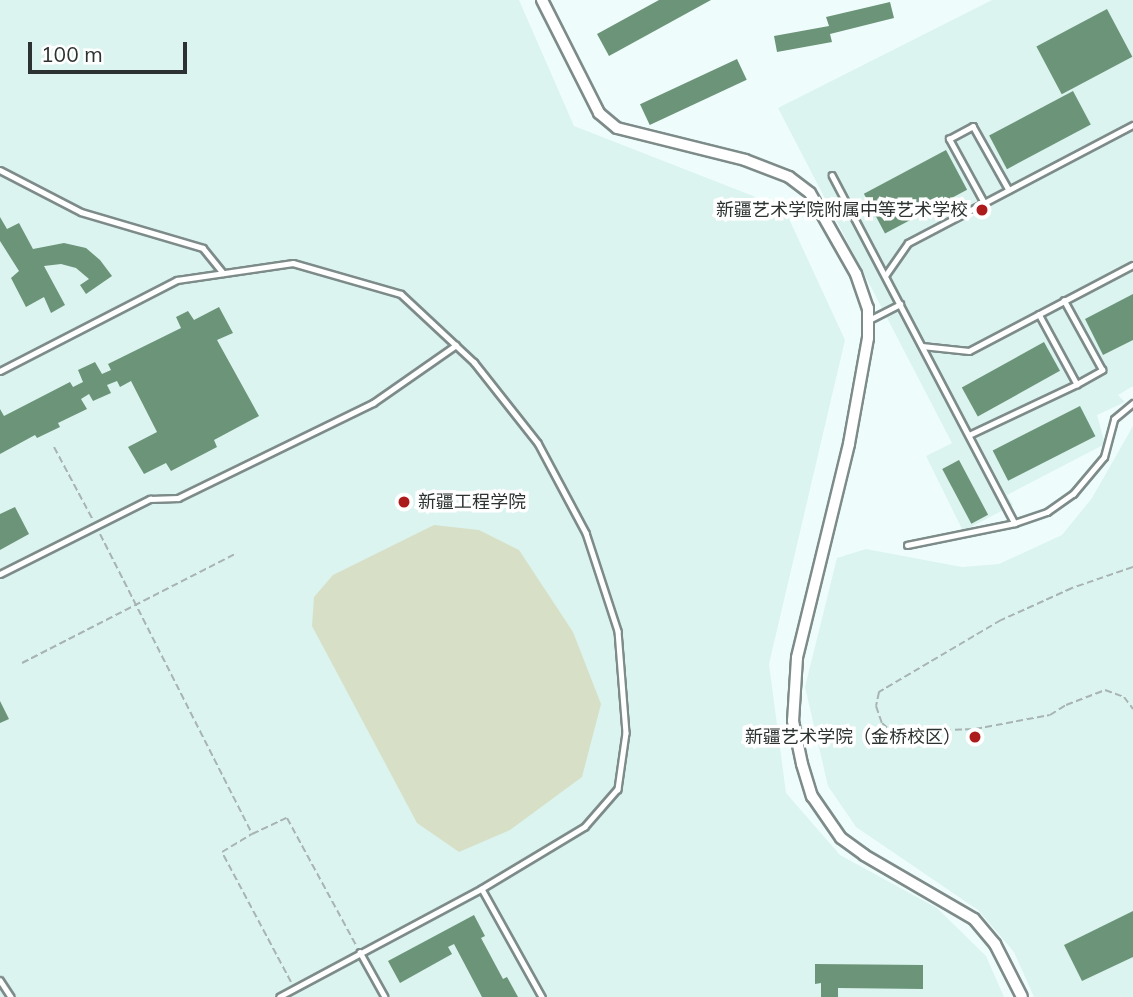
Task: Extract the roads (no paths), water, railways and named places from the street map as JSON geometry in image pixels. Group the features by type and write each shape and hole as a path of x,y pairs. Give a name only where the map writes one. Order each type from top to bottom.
{"street":[{"path":"542,0 600,113 617,128 745,160 789,177 810,193 856,274 868,308 868,338 849,444 797,658 793,720 802,764 817,805 841,838 864,855 974,919 995,944 1022,997"}],"lane":[{"path":"885,275 908,243 1133,125"},
{"path":"984,203 949,139 973,126 1009,190"},
{"path":"0,170 81,212 202,248 223,273"},
{"path":"832,175 1015,523"},
{"path":"0,371 177,280 293,263 401,293 474,362 538,443 586,533 618,631 626,733 618,789 586,827 482,889 280,997"},
{"path":"922,346 969,351 1133,265"},
{"path":"969,435 1102,370 1065,301"},
{"path":"868,321 900,304"},
{"path":"1040,314 1077,384"},
{"path":"0,574 150,499 178,498 373,403 456,345"},
{"path":"907,545 1015,523 1047,512 1073,494 1104,457 1114,419 1133,403"},
{"path":"482,889 542,997"},
{"path":"360,952 385,997"},
{"path":"0,980 11,997"},
{"path":"294,990 295,997"}],"place":[{"name":"新疆艺术学院附属中等艺术学校","path":"982,210"},
{"name":"新疆工程学院","path":"404,502"},
{"name":"新疆艺术学院（金桥校区）","path":"975,737"}]}
